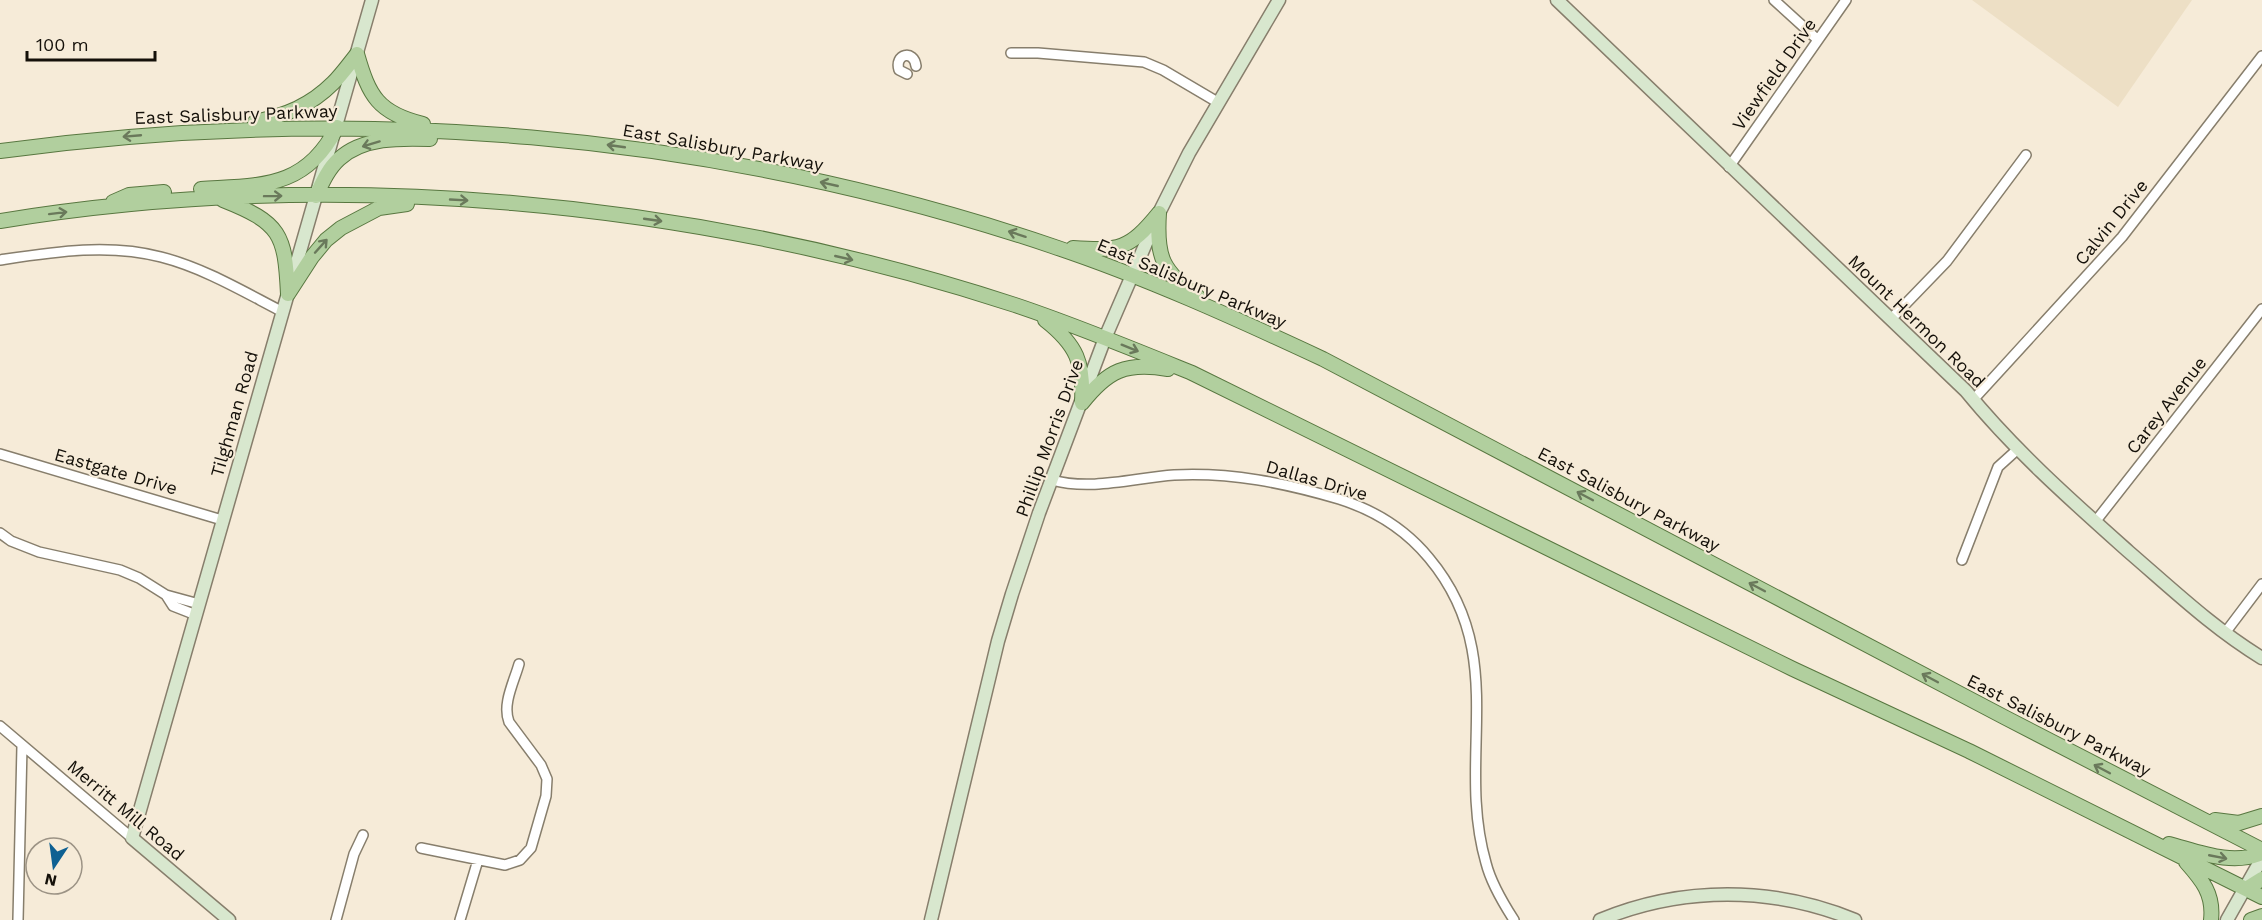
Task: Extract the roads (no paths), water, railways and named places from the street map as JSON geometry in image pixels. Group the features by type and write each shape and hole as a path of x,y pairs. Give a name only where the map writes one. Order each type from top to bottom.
{"main road":[{"path":"224,130 300,109 335,81 357,54"},
{"path":"357,54 370,92 382,107 405,119 451,131"},
{"path":"103,207 129,195 259,185 280,181 315,160 337,128"},
{"name":"East Salisbury Parkway","path":"0,151 126,136 224,130 337,128 451,131 532,137 643,150 789,175 924,207 1055,247 1214,308 1323,359 2262,852"},
{"path":"316,196 326,176 339,159 376,142 418,139 509,144 532,137"},
{"path":"0,221 103,207 218,198 316,196 436,199 576,210 666,222 729,233 893,270 1036,313 1192,373 2262,897"},
{"path":"218,198 247,209 266,221 278,236 285,250 288,294"},
{"path":"288,294 312,257 326,240 341,228 379,208 436,199"},
{"path":"1055,247 1115,249 1124,246 1140,234 1159,213"},
{"path":"1159,213 1158,243 1164,264 1180,283 1214,308"},
{"path":"1036,313 1059,331 1073,348 1083,371 1082,403"},
{"path":"1082,403 1106,376 1128,367 1141,365 1192,373"},
{"path":"2155,794 2220,822 2239,823 2262,816"},
{"path":"2141,837 2228,859 2252,858 2262,852"},
{"path":"2180,856 2196,874 2212,899 2211,920"},
{"path":"2246,889 2262,879"},
{"path":"2251,920 2262,916"}],"street":[{"name":"Tilghman Road","path":"132,838 372,0"},
{"name":"Phillip Morris Drive","path":"931,920 998,641 1012,594 1105,338 1159,213 1189,153 1279,0"},
{"name":"Mount Hermon Road","path":"1557,0 1729,167 1891,319 2095,522 2178,595 2225,633 2262,658"},
{"path":"1774,0 1818,40"},
{"name":"Viewfield Drive","path":"1729,167 1846,0"},
{"path":"1011,53 1038,53 1144,62 1163,70 1219,103"},
{"path":"907,74 901,72 898,67 898,61 902,56 911,56 916,66"},
{"name":"Calvin Drive","path":"1973,400 2122,237 2262,56"},
{"path":"1891,319 1947,261 2026,155"},
{"path":"0,260 91,250 149,254 176,261 204,273 283,312"},
{"name":"Carey Avenue","path":"2095,522 2262,309"},
{"path":"1962,560 1998,467 2019,448"},
{"name":"Eastgate Drive","path":"0,454 222,520"},
{"name":"Dallas Drive","path":"1052,480 1081,485 1161,476 1205,474 1266,481 1359,506 1389,523 1416,543 1450,587 1459,604 1470,637 1477,679 1477,796 1480,835 1489,872 1514,920"},
{"path":"0,533 11,541 39,552 120,570 198,610"},
{"path":"2225,633 2262,584"},
{"path":"421,848 505,865 520,861 533,842 546,796 545,772 506,715 507,703 519,664"},
{"name":"Merritt Mill Road","path":"0,726 229,920"},
{"path":"18,920 22,746"},
{"path":"336,920 354,854 363,836"},
{"path":"2227,920 2262,858"},
{"path":"460,920 478,860"},
{"path":"1600,920 1626,910 1667,900 1690,896 1731,894 1766,896 1800,902 1856,920"}]}
